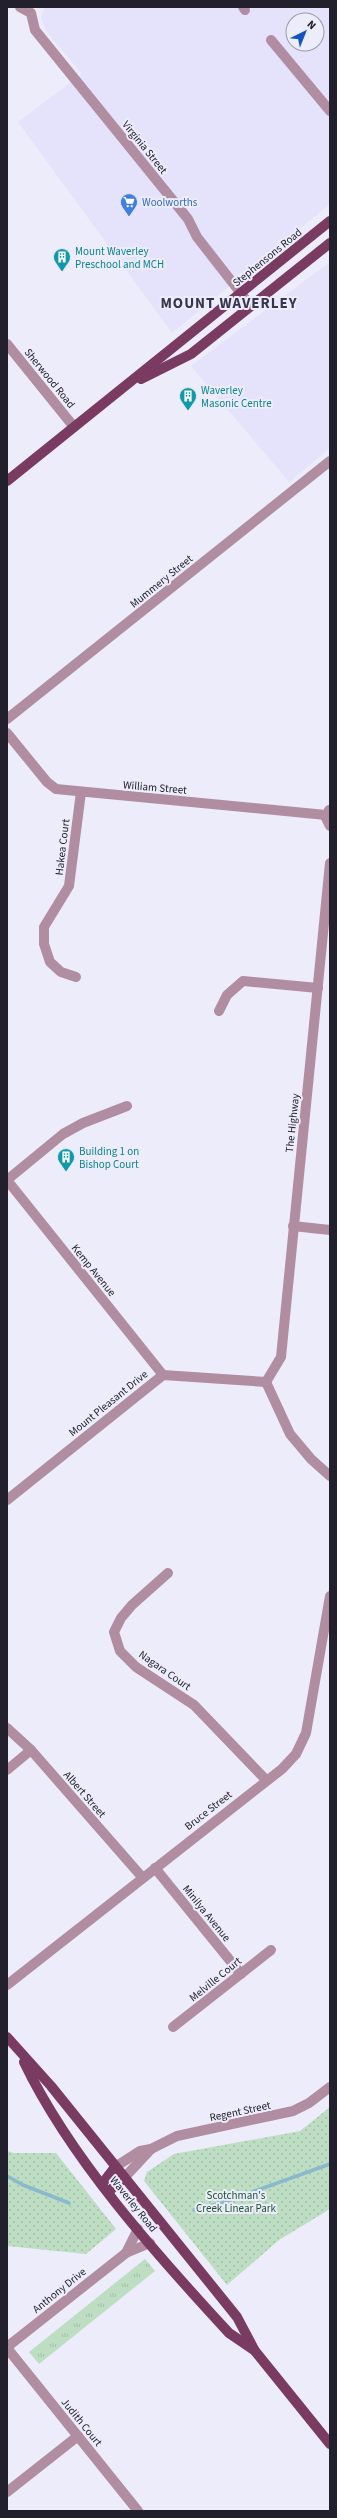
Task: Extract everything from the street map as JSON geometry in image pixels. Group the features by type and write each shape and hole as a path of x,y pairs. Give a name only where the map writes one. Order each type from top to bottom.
{"main road":[{"name":"Stephensons Road","path":"7,481 126,387 180,341 330,221"},
{"name":"Stephensons Road","path":"126,387 191,354 250,305 330,243"},
{"path":"180,341 191,354"},
{"name":"Waverley Road","path":"7,2038 19,2053 51,2086 237,2317 255,2351 330,2444"},
{"name":"Waverley Road","path":"19,2053 42,2099 105,2188 138,2229 229,2333 255,2351"},
{"path":"105,2188 115,2167"},
{"path":"105,2188 124,2178"}],"street":[{"name":"Virginia Street","path":"20,7 32,10 35,30 188,219 197,237 250,305"},
{"path":"271,40 330,111"},
{"name":"Sherwood Road","path":"7,344 74,427"},
{"name":"Mummery Street","path":"7,720 330,461"},
{"path":"7,720 7,732"},
{"name":"William Street","path":"7,732 47,782 56,788 81,792 328,812"},
{"name":"Hakea Court","path":"76,977 61,972 50,962 44,944 44,927 69,886 81,792"},
{"path":"328,812 326,821 330,826"},
{"name":"The Highway","path":"266,1382 281,1357 330,863"},
{"path":"219,1011 227,995 243,981 318,988"},
{"path":"7,1180 62,1134 83,1123 127,1106"},
{"name":"Kemp Avenue","path":"7,1180 163,1374"},
{"path":"293,1226 330,1230"},
{"name":"Mount Pleasant Drive","path":"7,1500 163,1374 266,1382"},
{"path":"266,1382 290,1434 311,1459 330,1476"},
{"name":"Nagara Court","path":"168,1573 121,1618 114,1632 120,1651 136,1666 194,1704 266,1780"},
{"name":"Bruce Street","path":"7,1985 266,1780 296,1754 306,1734 330,1596"},
{"name":"Albert Street","path":"7,1728 31,1750 142,1877"},
{"path":"7,1770 31,1750"},
{"name":"Minilya Avenue","path":"155,1868 241,1974"},
{"name":"Melville Court","path":"174,2027 271,1950"},
{"name":"Regent Street","path":"115,2167 140,2151 151,2149 177,2136 293,2111 309,2103 330,2087"},
{"name":"Regent Street","path":"124,2178 151,2149"},
{"name":"Anthony Drive","path":"126,2253 138,2229"},
{"name":"Anthony Drive","path":"7,2347 126,2253 150,2243"},
{"name":"Judith Court","path":"7,2347 138,2511"},
{"path":"7,2492 78,2436"}],"shaded area":[{"path":"45,7 330,7 330,204 172,333 18,122 82,74 46,31 41,18"},
{"path":"330,262 330,448 289,482 191,366"}],"green space":[{"name":"Scotchman's Creek Linear Park","path":"330,2107 330,2209 279,2240 227,2285 144,2181 147,2172 174,2154 300,2131"},
{"path":"7,2151 14,2153 56,2153 116,2229 86,2254 7,2246"},
{"path":"145,2259 155,2271 39,2364 29,2352"}],"waterway":[{"path":"194,2210 222,2203 330,2164"},
{"path":"7,2176 23,2185 69,2203"}],"place":[{"name":"Woolworths","path":"129,217"},
{"name":"Mount Waverley Preschool and MCH","path":"62,272"},
{"name":"Waverley Masonic Centre","path":"188,411"},
{"name":"Building 1 on Bishop Court","path":"66,1172"}],"district":[{"name":"MOUNT WAVERLEY","path":"229,303"}]}
